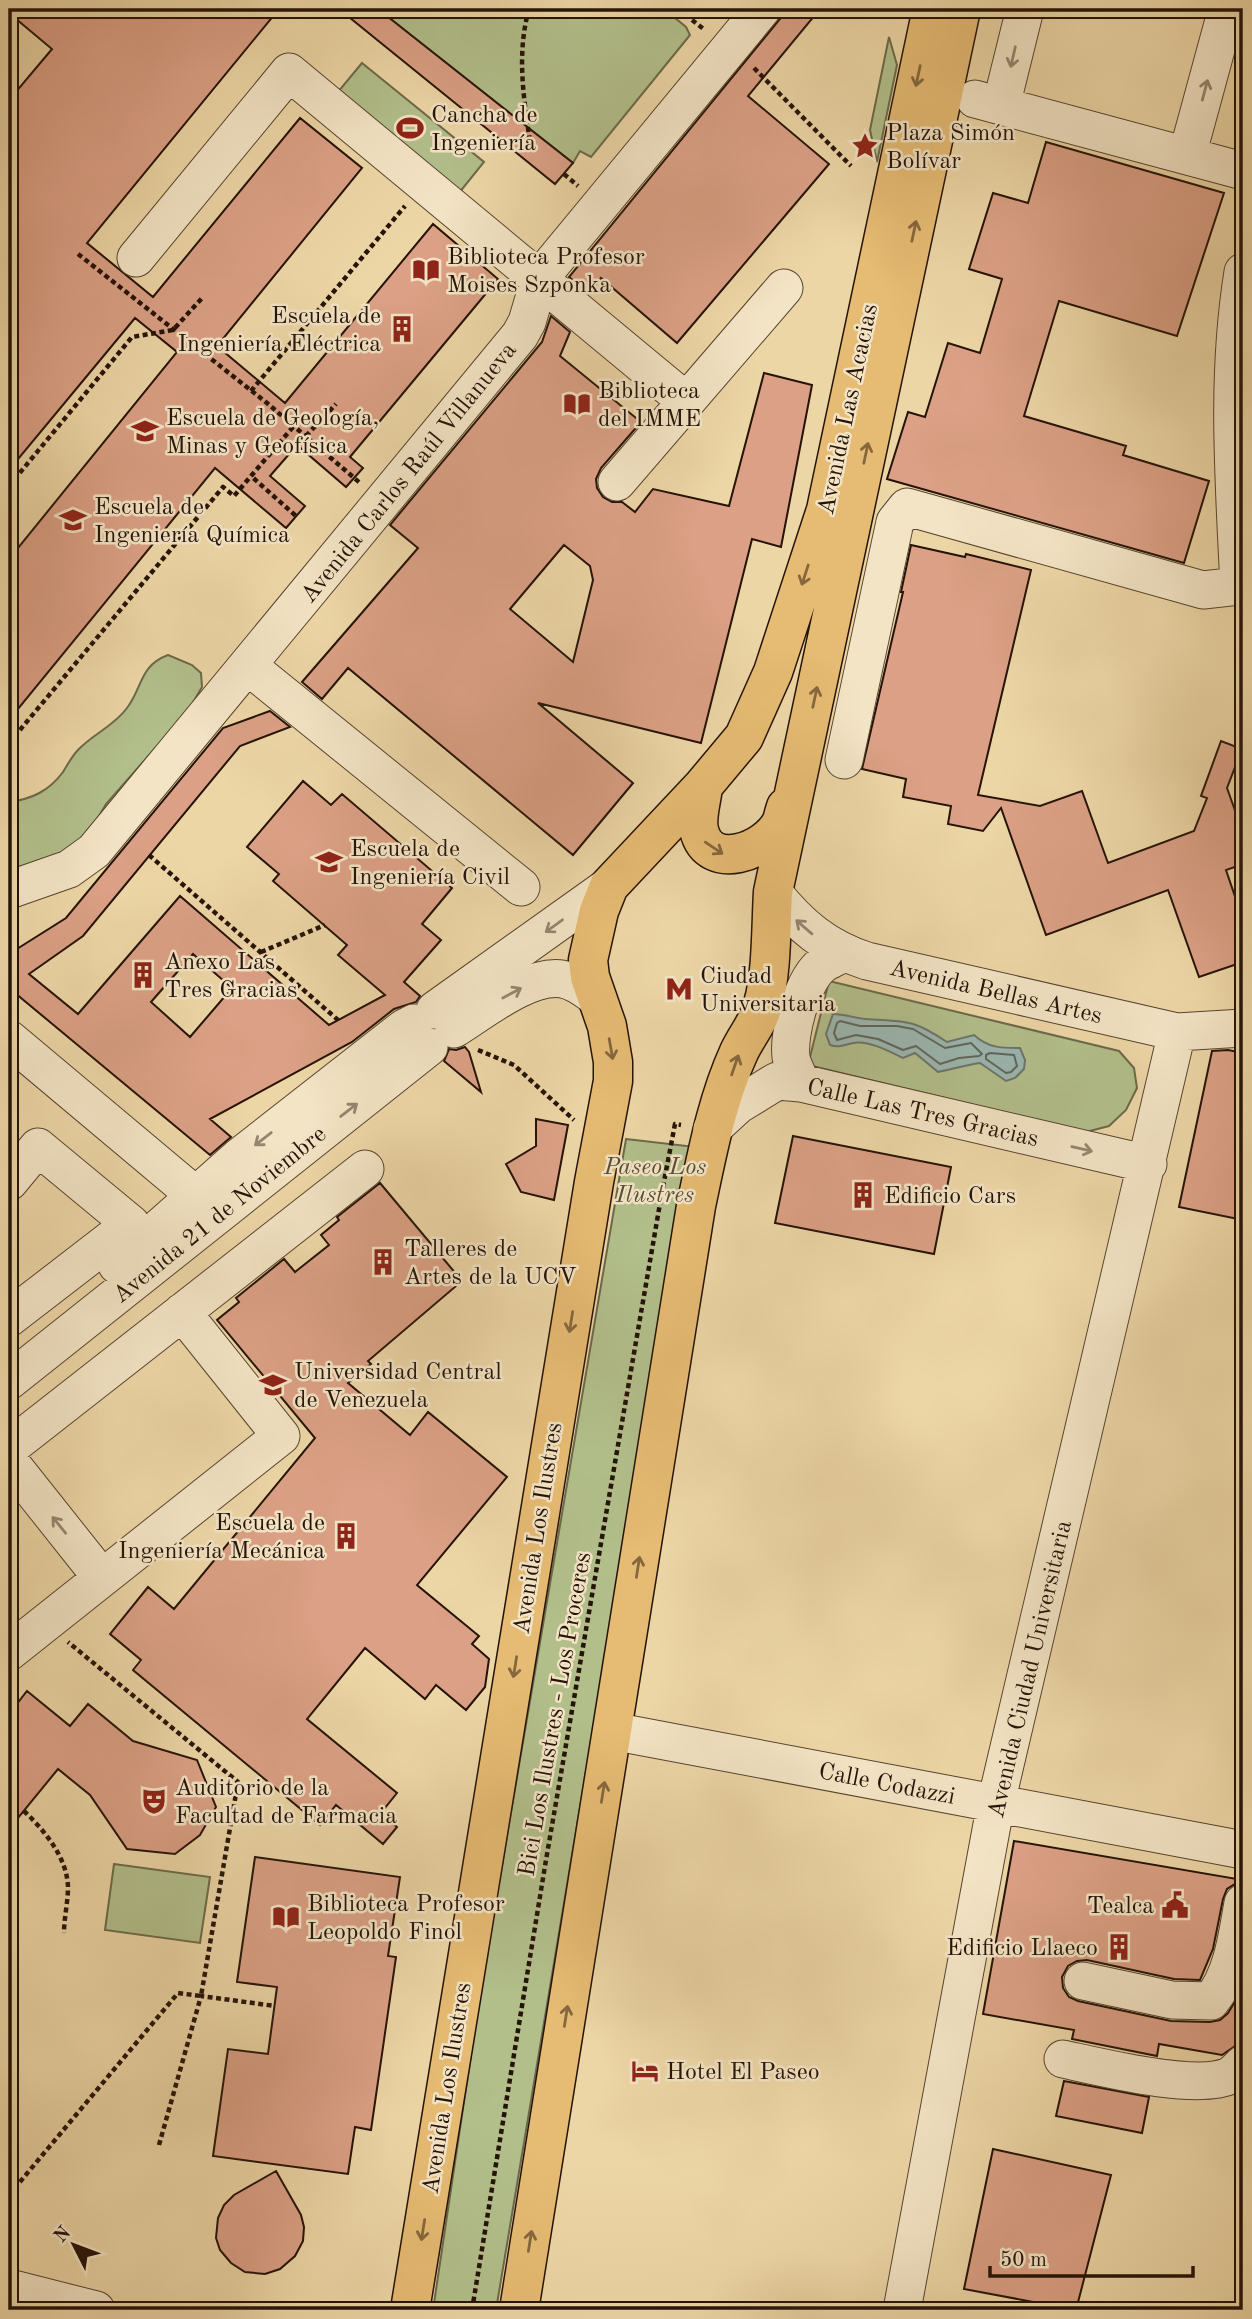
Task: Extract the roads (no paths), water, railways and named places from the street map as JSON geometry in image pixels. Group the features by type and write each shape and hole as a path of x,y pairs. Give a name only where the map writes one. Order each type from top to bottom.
{"main road":[{"name":"Avenida Las Acacias","path":"704,786 744,737 773,672 827,510 932,9"},
{"name":"Avenida Las Acacias","path":"800,764 961,9"},
{"path":"704,786 699,831 703,839 719,853 735,855 760,845 781,824 800,764"},
{"path":"519,2309 696,1206 712,1129 740,1051 764,1003 773,892 800,764"},
{"name":"Avenida Los Ilustres","path":"410,2310 600,1146 613,1081 614,1062 607,1026 590,977 588,960 599,911 609,886 704,786"}],"street":[{"name":"Avenida Carlos Raúl Villanueva","path":"9,890 69,869 94,850 520,335 527,322 540,278 762,9"},
{"path":"1025,9 988,102 1243,171"},
{"path":"1187,156 1227,9"},
{"path":"136,258 289,72 686,401"},
{"path":"844,760 895,522 907,507 1203,590 1241,585 1231,411 1233,356 1243,272"},
{"path":"617,482 784,288"},
{"path":"248,666 521,887"},
{"name":"Avenida 21 de Noviembre","path":"9,1381 442,1032 609,886"},
{"name":"Avenida Bellas Artes","path":"773,892 807,930 843,953 867,961 1177,1032 1243,1028"},
{"path":"801,1083 791,1058 792,1031 800,1004 811,977 823,964 843,953"},
{"name":"Avenida 21 de Noviembre","path":"9,1361 195,1195 404,1028 442,1032 527,985 544,981 562,979 580,986 596,997"},
{"name":"Avenida Ciudad Universitaria","path":"902,2310 996,1803 1177,1032"},
{"path":"9,1039 195,1195"},
{"name":"Calle Las Tres Gracias","path":"712,1129 738,1105 777,1081 801,1083 1148,1164"},
{"path":"9,1182 38,1147 131,1224 9,1318"},
{"path":"9,1448 365,1170"},
{"path":"9,1652 281,1436 182,1312"},
{"path":"9,1461 102,1578"},
{"name":"Calle Codazzi","path":"612,1731 1243,1850"},
{"path":"1083,1981 1172,2000 1211,2001 1228,1972 1243,1903"},
{"path":"1063,2059 1137,2075 1197,2081 1230,2075 1243,2064"},
{"path":"9,2288 96,2310"}],"water":[{"path":"833,1014 908,1023 947,1042 974,1035 984,1043 1020,1048 1025,1060 1024,1069 1015,1078 1006,1081 980,1063 938,1072 915,1053 903,1058 865,1043 830,1045 826,1034"}],"place":[{"name":"Cancha de Ingeniería","path":"410,128"},
{"name":"Plaza Simón Bolívar","path":"865,146"},
{"name":"Biblioteca Profesor Moises Szponka","path":"426,270"},
{"name":"Escuela de Ingeniería Eléctrica","path":"402,329"},
{"name":"Biblioteca del IMME","path":"577,404"},
{"name":"Escuela de Geología, Minas y Geofísica","path":"145,431"},
{"name":"Escuela de Ingeniería Química","path":"73,520"},
{"name":"Escuela de Ingeniería Civil","path":"329,862"},
{"name":"Anexo Las Tres Gracias","path":"143,975"},
{"name":"Ciudad Universitaria","path":"679,989"},
{"name":"Edificio Cars","path":"863,1195"},
{"name":"Talleres de Artes de la UCV","path":"383,1262"},
{"name":"Universidad Central de Venezuela","path":"273,1385"},
{"name":"Escuela de Ingeniería Mecánica","path":"346,1536"},
{"name":"Auditorio de la Facultad de Farmacia","path":"154,1801"},
{"name":"Tealca","path":"1175,1905"},
{"name":"Biblioteca Profesor Leopoldo Finol","path":"286,1917"},
{"name":"Edificio Llaeco","path":"1119,1947"},
{"name":"Hotel El Paseo","path":"645,2071"}],"park label":[{"name":"Paseo Los Ilustres","path":"655,1180"}]}
